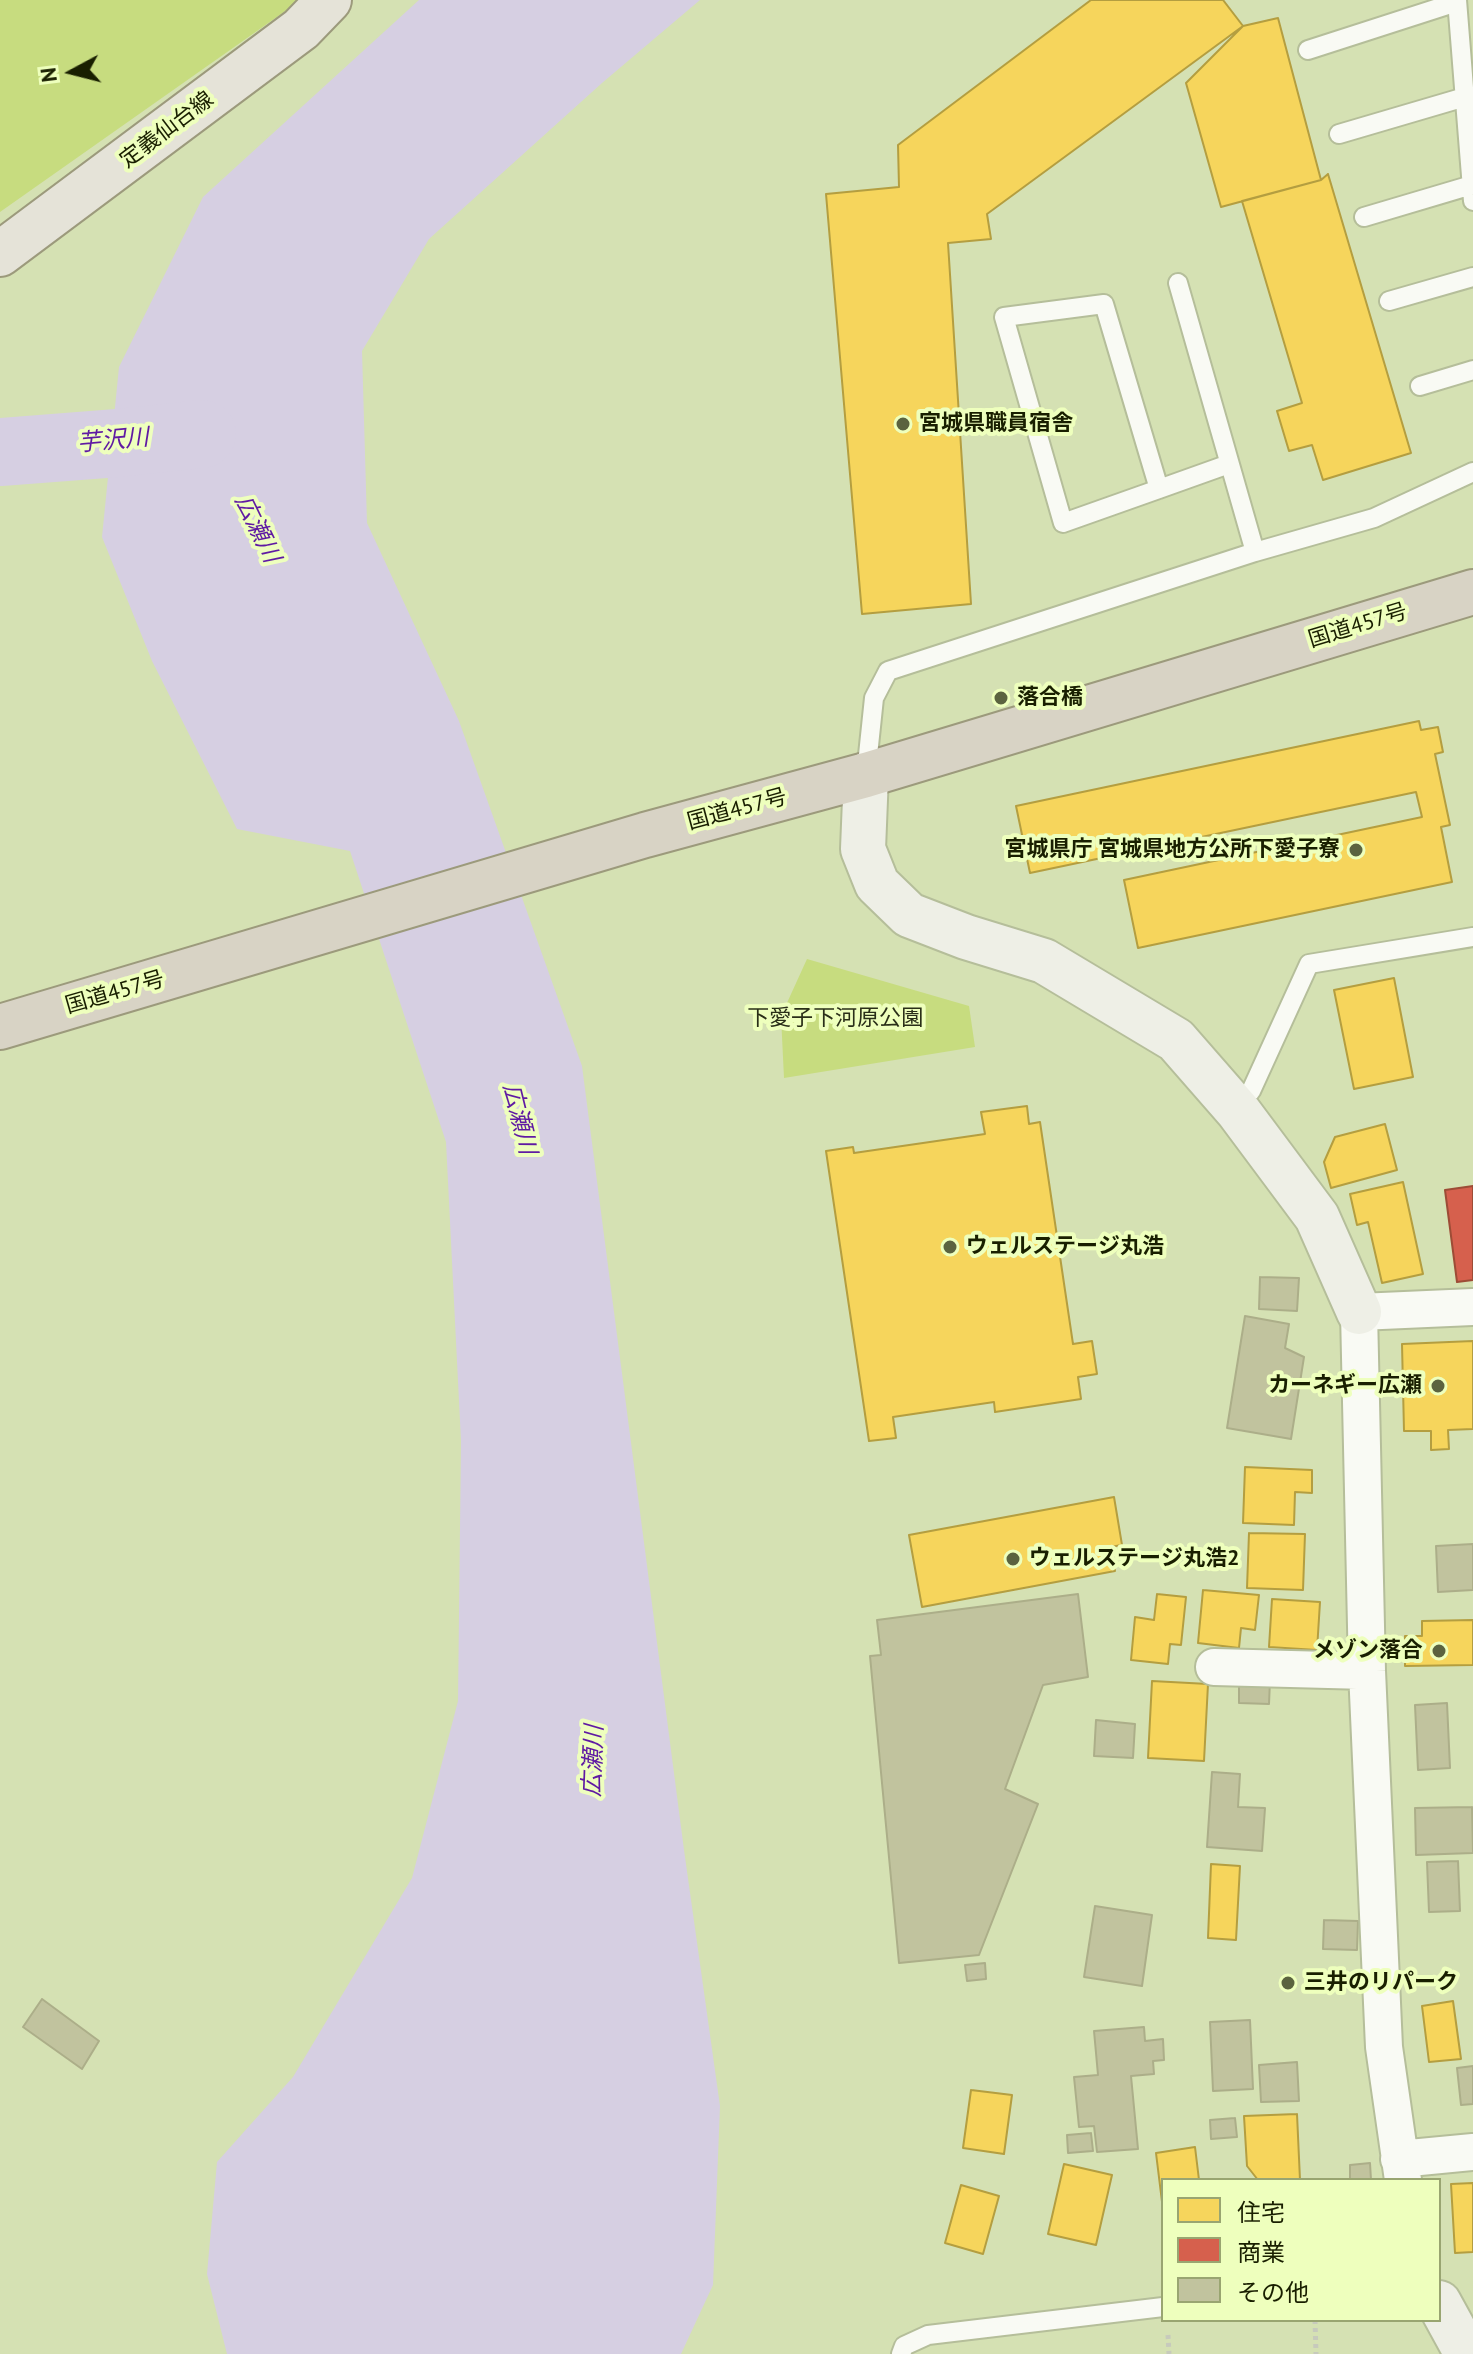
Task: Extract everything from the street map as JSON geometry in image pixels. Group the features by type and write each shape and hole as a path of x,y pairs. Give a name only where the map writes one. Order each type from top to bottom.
{"highway":[{"name":"国道457号","path":"0,1027 645,835 866,775 1473,592"}],"main road":[{"name":"定義仙台線","path":"0,254 301,29 329,0"}],"street":[{"path":"866,775 863,849 877,884 909,915 966,937 1044,961 1112,1000 1176,1040 1245,1101 1317,1217 1359,1312 1367,1671 1384,2047 1401,2169 1473,2152"},
{"path":"1359,1312 1473,1307"},
{"path":"1214,1667 1367,1671"},
{"path":"1441,2307 1467,2354"}],"lane":[{"path":"1308,50 1457,1 1472,193 1364,217"},
{"path":"1339,134 1465,97"},
{"path":"1389,301 1473,277"},
{"path":"1178,283 1255,552"},
{"path":"1159,489 1104,304 1004,317 1063,523 1159,489 1229,464"},
{"path":"1420,386 1473,370"},
{"path":"866,775 874,698 888,671 1255,552 1374,518 1473,472"},
{"path":"1245,1101 1309,964 1473,937"},
{"path":"901,2354 904,2346 928,2335 1161,2307"}],"path":[{"path":"1315,2322 1316,2354"}],"green space":[{"path":"0,0 301,0 0,212"},
{"name":"下愛子下河原公園","path":"807,959 969,1006 975,1047 784,1078 781,1016"}],"water":[{"name":"広瀬川","path":"419,0 700,0 602,83 429,239 362,351 367,523 459,721 582,1066 720,2106 713,2285 681,2354 227,2354 207,2274 217,2162 293,2077 412,1878 458,1701 461,1441 446,1142 350,851 237,829 152,661 102,537 119,367 203,197"}],"building: 住宅":[{"name":"宮城県職員宿舎","path":"1091,0 1223,0 1243,26 987,214 991,239 948,243 971,604 862,614 826,194 899,187 898,145"},
{"path":"1278,18 1321,180 1221,207 1186,83 1243,26"},
{"path":"1328,174 1411,453 1323,480 1312,445 1289,451 1277,411 1302,403 1242,201 1321,180"},
{"name":"宮城県庁 宮城県地方公所下愛子寮","path":"1419,721 1421,730 1438,727 1443,752 1435,754 1450,825 1441,827 1452,882 1138,948 1124,880 1422,817 1416,792 1030,873 1016,806"},
{"path":"1394,978 1413,1077 1354,1089 1334,990"},
{"name":"ウェルステージ丸浩","path":"1027,1106 1029,1124 1040,1122 1073,1344 1092,1341 1097,1374 1078,1377 1081,1399 995,1412 994,1402 893,1417 896,1438 869,1441 826,1151 853,1147 854,1153 985,1134 981,1112"},
{"path":"1385,1124 1397,1170 1331,1188 1324,1162 1335,1137"},
{"path":"1403,1182 1423,1274 1382,1283 1368,1222 1357,1225 1350,1194"},
{"name":"カーネギー広瀬","path":"1473,1341 1473,1429 1448,1430 1449,1449 1431,1450 1431,1431 1404,1431 1402,1344"},
{"path":"1245,1467 1312,1470 1312,1493 1295,1492 1294,1525 1243,1523"},
{"name":"ウェルステージ丸浩2","path":"1114,1497 1122,1545 1110,1547 1115,1571 922,1607 909,1535"},
{"path":"1249,1533 1305,1534 1303,1590 1247,1588"},
{"path":"1203,1590 1259,1595 1255,1630 1241,1628 1239,1648 1198,1643"},
{"path":"1157,1594 1186,1597 1181,1645 1170,1644 1168,1664 1131,1660 1135,1617 1154,1620"},
{"path":"1272,1599 1320,1602 1317,1650 1269,1647"},
{"name":"メゾン落合","path":"1473,1620 1473,1665 1405,1666 1405,1636 1422,1636 1422,1621"},
{"path":"1152,1681 1208,1684 1204,1761 1148,1758"},
{"path":"1211,1864 1240,1866 1236,1940 1208,1938"},
{"path":"1453,2001 1461,2059 1429,2062 1422,2006"},
{"path":"971,2090 1012,2095 1004,2154 963,2148"},
{"path":"1297,2114 1300,2178 1256,2178 1247,2166 1244,2116"},
{"path":"1195,2147 1199,2178 1161,2178 1161,2194 1156,2153"},
{"path":"1064,2164 1112,2175 1096,2245 1048,2234"},
{"path":"1473,2183 1473,2252 1455,2253 1451,2184"},
{"path":"961,2185 999,2196 983,2254 945,2243"}],"building: 商業":[{"path":"1473,1186 1473,1280 1457,1282 1445,1190"}],"building: その他":[{"path":"1260,1277 1299,1278 1297,1311 1259,1309"},
{"path":"1245,1316 1289,1324 1285,1348 1304,1357 1291,1439 1227,1428"},
{"path":"1473,1544 1473,1590 1438,1592 1436,1546"},
{"path":"1078,1594 1088,1677 1043,1685 1005,1789 1038,1804 979,1955 899,1963 870,1656 881,1655 877,1620"},
{"path":"1239,1680 1270,1680 1269,1704 1239,1703"},
{"path":"1447,1703 1450,1768 1418,1770 1415,1705"},
{"path":"1096,1720 1135,1724 1133,1758 1094,1756"},
{"path":"1212,1772 1240,1774 1238,1807 1265,1808 1262,1851 1207,1847"},
{"path":"1472,1807 1473,1853 1416,1855 1415,1808"},
{"path":"1458,1861 1460,1911 1429,1912 1427,1862"},
{"path":"1095,1906 1152,1915 1142,1986 1084,1977"},
{"path":"1324,1920 1358,1921 1357,1950 1323,1949"},
{"path":"985,1963 986,1979 967,1981 965,1965"},
{"path":"42,1999 99,2041 82,2069 23,2027"},
{"path":"1250,2020 1253,2089 1213,2091 1210,2022"},
{"path":"1144,2027 1145,2041 1163,2039 1164,2060 1153,2061 1154,2074 1131,2076 1138,2149 1097,2152 1094,2126 1079,2127 1074,2077 1098,2075 1094,2031"},
{"path":"1297,2062 1299,2101 1261,2102 1259,2065"},
{"path":"1473,2066 1473,2104 1461,2105 1457,2068"},
{"path":"1235,2118 1237,2137 1211,2139 1210,2120"},
{"path":"1091,2133 1093,2151 1068,2153 1067,2135"},
{"path":"1370,2163 1371,2178 1350,2178 1350,2165"}],"waterway":[{"name":"芋沢川","path":"0,452 202,434"}],"place":[{"name":"宮城県職員宿舎","path":"903,424"},
{"name":"落合橋","path":"1001,698"},
{"name":"宮城県庁 宮城県地方公所下愛子寮","path":"1356,850"},
{"name":"ウェルステージ丸浩","path":"950,1247"},
{"name":"カーネギー広瀬","path":"1438,1386"},
{"name":"ウェルステージ丸浩2","path":"1013,1559"},
{"name":"メゾン落合","path":"1439,1651"},
{"name":"三井のリパーク","path":"1288,1983"}]}
